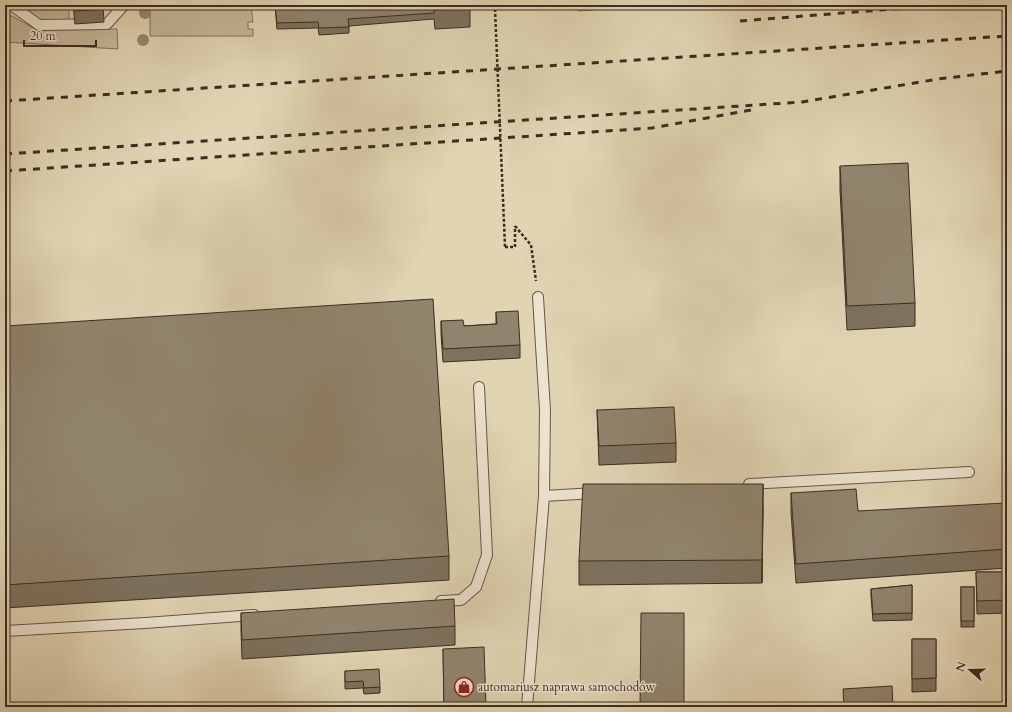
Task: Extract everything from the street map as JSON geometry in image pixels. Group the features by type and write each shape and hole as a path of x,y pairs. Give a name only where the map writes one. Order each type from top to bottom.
{"lane":[{"path":"11,7 39,25 107,24 124,5"},
{"path":"527,707 544,496 545,410 538,297"},
{"path":"430,602 461,600 476,587 487,555 479,387"},
{"path":"741,485 968,472"},
{"path":"544,496 607,492"},
{"path":"5,631 264,614"}],"path":[{"path":"495,5 505,247 515,247 515,226 531,245 538,297"}],"shaded area":[{"path":"20,5 69,5 69,20 40,21"},
{"path":"150,5 251,5 253,22 248,22 248,29 253,29 253,36 150,36"},
{"path":"577,5 664,5 578,11"},
{"path":"5,16 12,16 37,30 117,29 118,49 5,42"}],"building":[{"path":"74,5 103,5 104,9 75,11"},
{"path":"275,5 434,5 434,13 348,19 349,27 319,28 318,22 277,23"},
{"path":"434,5 470,5 470,8 435,10"},
{"path":"908,163 915,303 847,306 840,166"},
{"path":"433,299 449,556 5,585 5,326"},
{"path":"518,311 520,345 443,349 441,321 463,320 464,326 497,324 496,312"},
{"path":"674,407 676,443 599,446 597,410"},
{"path":"583,484 763,484 762,560 579,561"},
{"path":"856,489 858,511 1005,503 1007,549 796,564 791,493"},
{"path":"976,572 1007,572 1007,600 977,601"},
{"path":"912,585 912,613 873,614 871,589"},
{"path":"961,587 974,587 974,621 961,621"},
{"path":"454,599 455,626 242,640 241,613"},
{"path":"641,613 684,613 684,707 640,707"},
{"path":"912,639 936,639 936,678 912,679"},
{"name":"automariusz naprawa samochodów","path":"484,647 486,707 444,707 443,649"},
{"path":"379,669 380,687 364,688 363,681 345,682 345,671"},
{"path":"892,686 893,707 844,707 843,689"}],"railway":[{"path":"740,21 945,5"},
{"path":"5,101 1007,36"},
{"path":"5,154 802,102 938,79 1007,71"},
{"path":"5,171 652,128 757,109"}],"place":[{"name":"automariusz naprawa samochodów","path":"464,687"}]}
